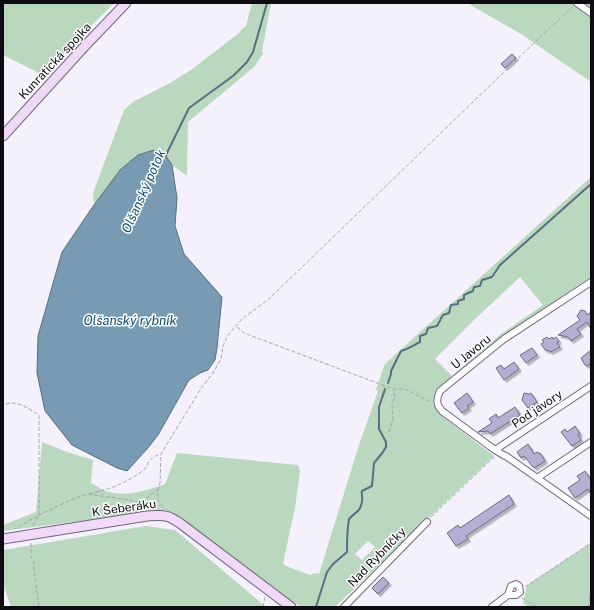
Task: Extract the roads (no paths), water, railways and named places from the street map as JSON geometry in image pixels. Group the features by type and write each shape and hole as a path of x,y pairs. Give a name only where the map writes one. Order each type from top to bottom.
{"street":[{"name":"Kunratická spojka","path":"3,136 126,3"},
{"path":"577,3 591,13"},
{"name":"U Javoru","path":"501,454 442,411 437,403 437,398 440,391 504,340 591,282"},
{"name":"Pod javory","path":"501,454 591,386"},
{"path":"537,478 591,442"},
{"path":"501,454 591,516"},
{"name":"K Šeberáku","path":"3,539 147,516 164,515 173,518 291,607"},
{"name":"Nad Rybníčky","path":"344,607 427,522"},
{"path":"492,607 508,595 511,586 519,586 521,590 520,592 516,595 508,595"}],"water":[{"name":"Olšanský rybník","path":"154,150 166,156 172,165 177,198 175,226 184,254 222,297 215,360 208,370 189,380 158,435 127,471 117,468 72,445 45,411 37,373 38,336 62,252 120,170 138,155"}],"waterway":[{"name":"Olšanský potok","path":"165,157 189,108 233,76 247,62 253,52 267,3"},
{"path":"388,383 391,371 401,351 420,342 420,336 426,334 428,328 437,326 443,315 449,313 451,305 458,304 458,301 464,299 464,295 473,291 474,287 480,286 482,280 492,277 500,265 591,184"},
{"name":"Olšanský potok","path":"316,607 327,572 333,564 347,552 347,531 349,519 357,512 361,505 362,491 372,486 374,463 386,447 386,442 379,429 379,407 385,389"}]}
